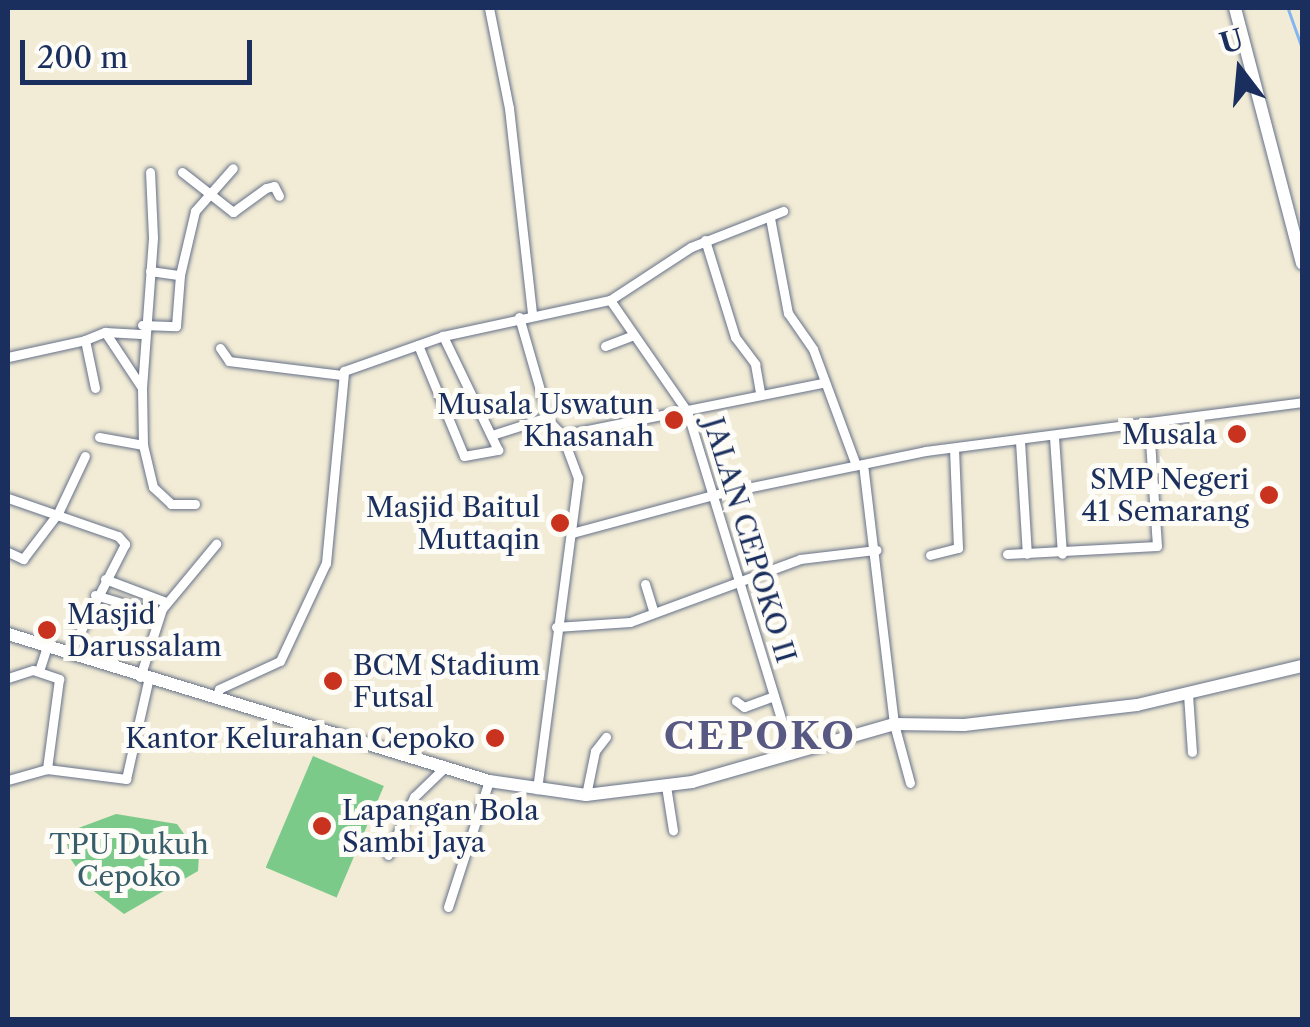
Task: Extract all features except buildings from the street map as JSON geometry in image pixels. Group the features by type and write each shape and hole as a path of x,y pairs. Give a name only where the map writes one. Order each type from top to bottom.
{"main road":[{"path":"1235,8 1302,263"},
{"path":"8,634 196,695 216,695 490,781 586,795 666,786 894,724 990,722 1188,694 1302,666"}],"street":[{"path":"489,8 509,108 532,314"},
{"path":"8,357 105,332 176,326 180,275 195,211 206,193 232,168"},
{"path":"150,172 150,270 141,329 143,445 158,492 172,504 195,504"},
{"path":"182,172 234,212 266,188 274,186 279,196"},
{"path":"220,348 229,361 341,375 442,336 610,300 705,240 783,211"},
{"path":"770,218 788,313 813,349 822,383 860,464 876,550 894,724 910,783"},
{"path":"705,240 735,338 755,364 760,392"},
{"path":"150,270 180,275"},
{"name":"JALAN CEPOKO II","path":"610,300 631,336 687,411 792,754"},
{"path":"519,317 548,417 562,435 578,478 537,789"},
{"path":"105,332 142,388"},
{"path":"418,345 464,456 498,450 494,434 442,336"},
{"path":"605,346 631,336"},
{"path":"85,340 95,388"},
{"path":"216,695 280,661 326,563 339,476 341,375"},
{"path":"562,435 687,411 760,392 822,383"},
{"path":"572,533 712,495 860,464 954,448 1149,427 1302,402"},
{"path":"494,434 548,417"},
{"path":"1007,554 1157,546 1149,427"},
{"path":"120,428 124,440"},
{"path":"100,437 143,445"},
{"path":"1054,437 1062,554"},
{"path":"1020,441 1027,554"},
{"path":"930,555 958,548 954,448"},
{"path":"8,552 23,559 58,513 85,456"},
{"path":"8,498 58,513 123,540 69,654"},
{"path":"8,780 46,769 126,779 159,614 166,602 200,572 216,544"},
{"path":"556,627 598,628 654,613 800,559 876,550"},
{"path":"105,578 166,602"},
{"path":"645,584 654,613"},
{"path":"95,596 159,614"},
{"path":"39,671 47,646"},
{"path":"8,678 39,671 60,682 46,769"},
{"path":"1188,694 1192,752"},
{"path":"736,701 744,707 774,696"},
{"path":"586,795 595,751 606,737"},
{"path":"388,855 414,797 444,768"},
{"path":"448,907 490,781"},
{"path":"666,786 673,830"}],"green space":[{"name":"Lapangan Bola Sambi Jaya","path":"313,756 384,786 337,897 266,867"},
{"name":"TPU Dukuh Cepoko","path":"116,814 177,824 199,855 198,871 124,914 91,889 70,858 65,833"}],"waterway":[{"path":"1288,8 1302,47"}],"place":[{"name":"Musala Uswatun Khasanah","path":"674,420"},
{"name":"Musala","path":"1237,434"},
{"name":"SMP Negeri 41 Semarang","path":"1269,495"},
{"name":"Masjid Baitul Muttaqin","path":"560,523"},
{"name":"Masjid Darussalam","path":"47,630"},
{"name":"BCM Stadium Futsal","path":"333,681"},
{"name":"Kantor Kelurahan Cepoko","path":"495,738"},
{"name":"Lapangan Bola Sambi Jaya","path":"322,826"}],"district":[{"name":"CEPOKO","path":"760,736"}]}
